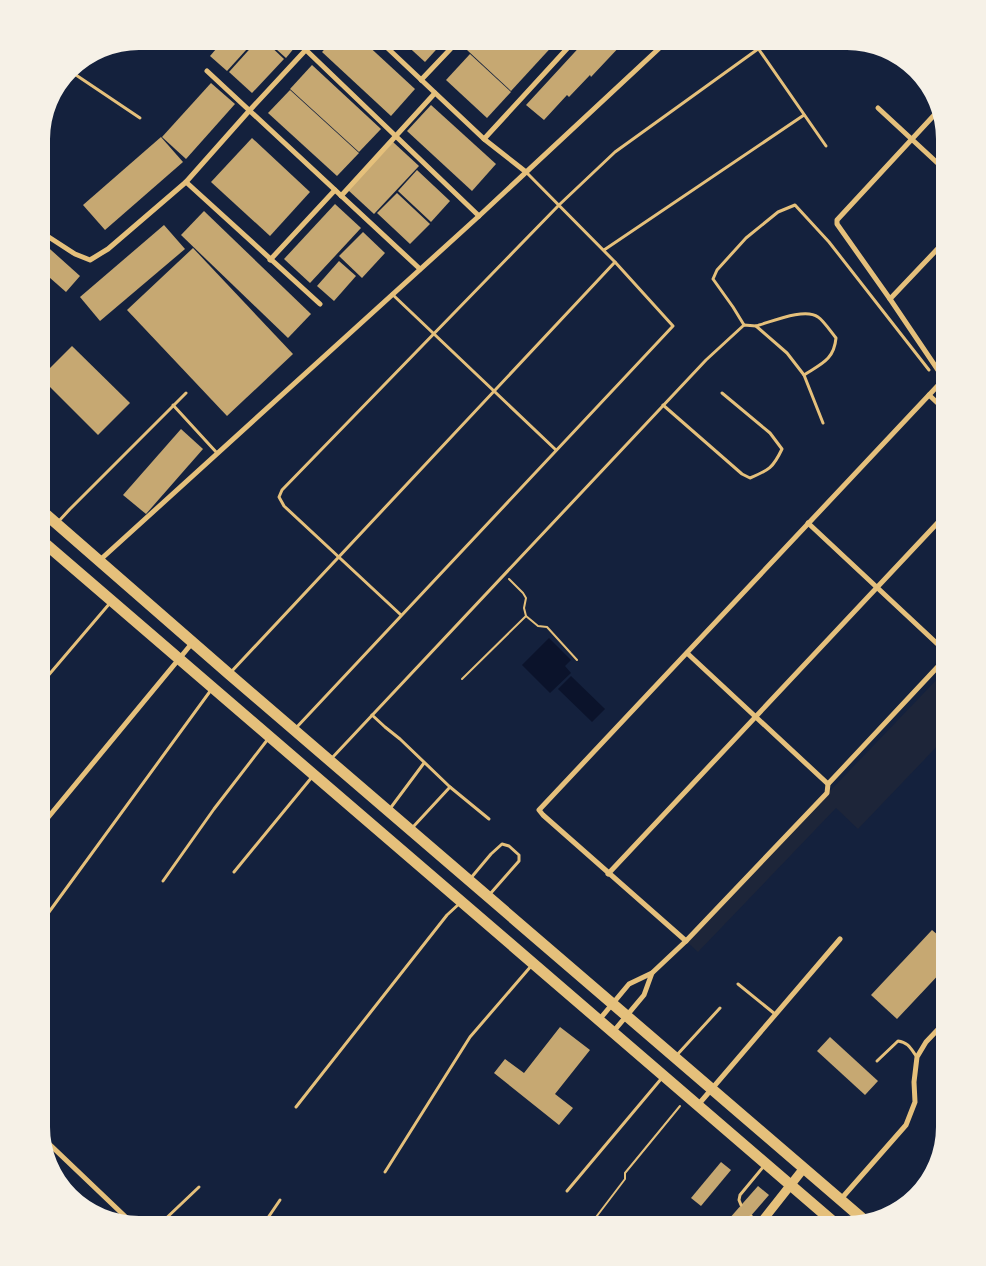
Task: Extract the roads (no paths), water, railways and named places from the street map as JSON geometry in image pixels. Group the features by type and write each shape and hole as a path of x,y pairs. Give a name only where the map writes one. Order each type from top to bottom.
{"main road":[{"path":"50,517 229,674 859,1215"},
{"path":"50,548 827,1216"}],"street":[{"path":"50,237 75,254 90,260 108,249 186,182 306,50 479,216"},
{"path":"389,50 484,138 526,172"},
{"path":"421,80 449,50"},
{"path":"484,138 566,50"},
{"path":"100,560 479,216 657,50"},
{"path":"207,70 420,269"},
{"path":"341,196 435,93"},
{"path":"878,108 936,162"},
{"path":"933,116 837,220 837,224 936,366"},
{"path":"186,182 320,304"},
{"path":"270,260 335,190"},
{"path":"890,299 936,250"},
{"path":"686,941 608,874 539,810 936,387"},
{"path":"929,395 936,402"},
{"path":"808,523 936,643"},
{"path":"608,874 936,525"},
{"path":"50,815 193,642"},
{"path":"687,653 828,784"},
{"path":"599,1020 630,984 652,973 686,941 827,793 828,784 936,669"},
{"path":"698,1105 840,939"},
{"path":"613,1032 644,995 652,973"},
{"path":"841,1199 906,1125 914,1102 917,1057 926,1042 936,1031"},
{"path":"52,1147 123,1214"},
{"path":"766,1216 804,1168"}],"lane":[{"path":"401,615 284,506 279,498 282,490 559,205 615,152 757,50"},
{"path":"759,50 826,146"},
{"path":"77,75 140,118"},
{"path":"604,250 804,115"},
{"path":"294,729 673,326 616,262 526,172"},
{"path":"744,325 713,279 717,270 746,238 778,212 795,205 829,242 929,370"},
{"path":"229,674 616,262"},
{"path":"392,294 556,450"},
{"path":"330,760 663,405 706,360 744,325 756,326 788,316 808,314 818,316 836,338 835,348 829,359 804,375"},
{"path":"756,326 787,353 804,375 824,423"},
{"path":"663,405 742,474 750,478 766,471 776,462 782,449 770,433 722,392"},
{"path":"58,523 186,393"},
{"path":"173,405 218,453"},
{"path":"50,673 112,601"},
{"path":"50,911 213,688"},
{"path":"372,715 450,787 488,819"},
{"path":"163,881 214,809 270,737"},
{"path":"389,810 424,763"},
{"path":"234,872 314,775"},
{"path":"411,830 450,787"},
{"path":"469,880 502,844 510,846 519,855 518,861 488,896"},
{"path":"296,1106 447,915 461,901"},
{"path":"386,1172 400,1146 470,1037 534,964"},
{"path":"738,984 775,1014"},
{"path":"675,1057 720,1008"},
{"path":"877,1061 898,1041 909,1046 917,1057"},
{"path":"567,1191 664,1076"},
{"path":"741,1205 740,1195 766,1164"},
{"path":"169,1216 199,1187"},
{"path":"269,1216 280,1200"}]}
